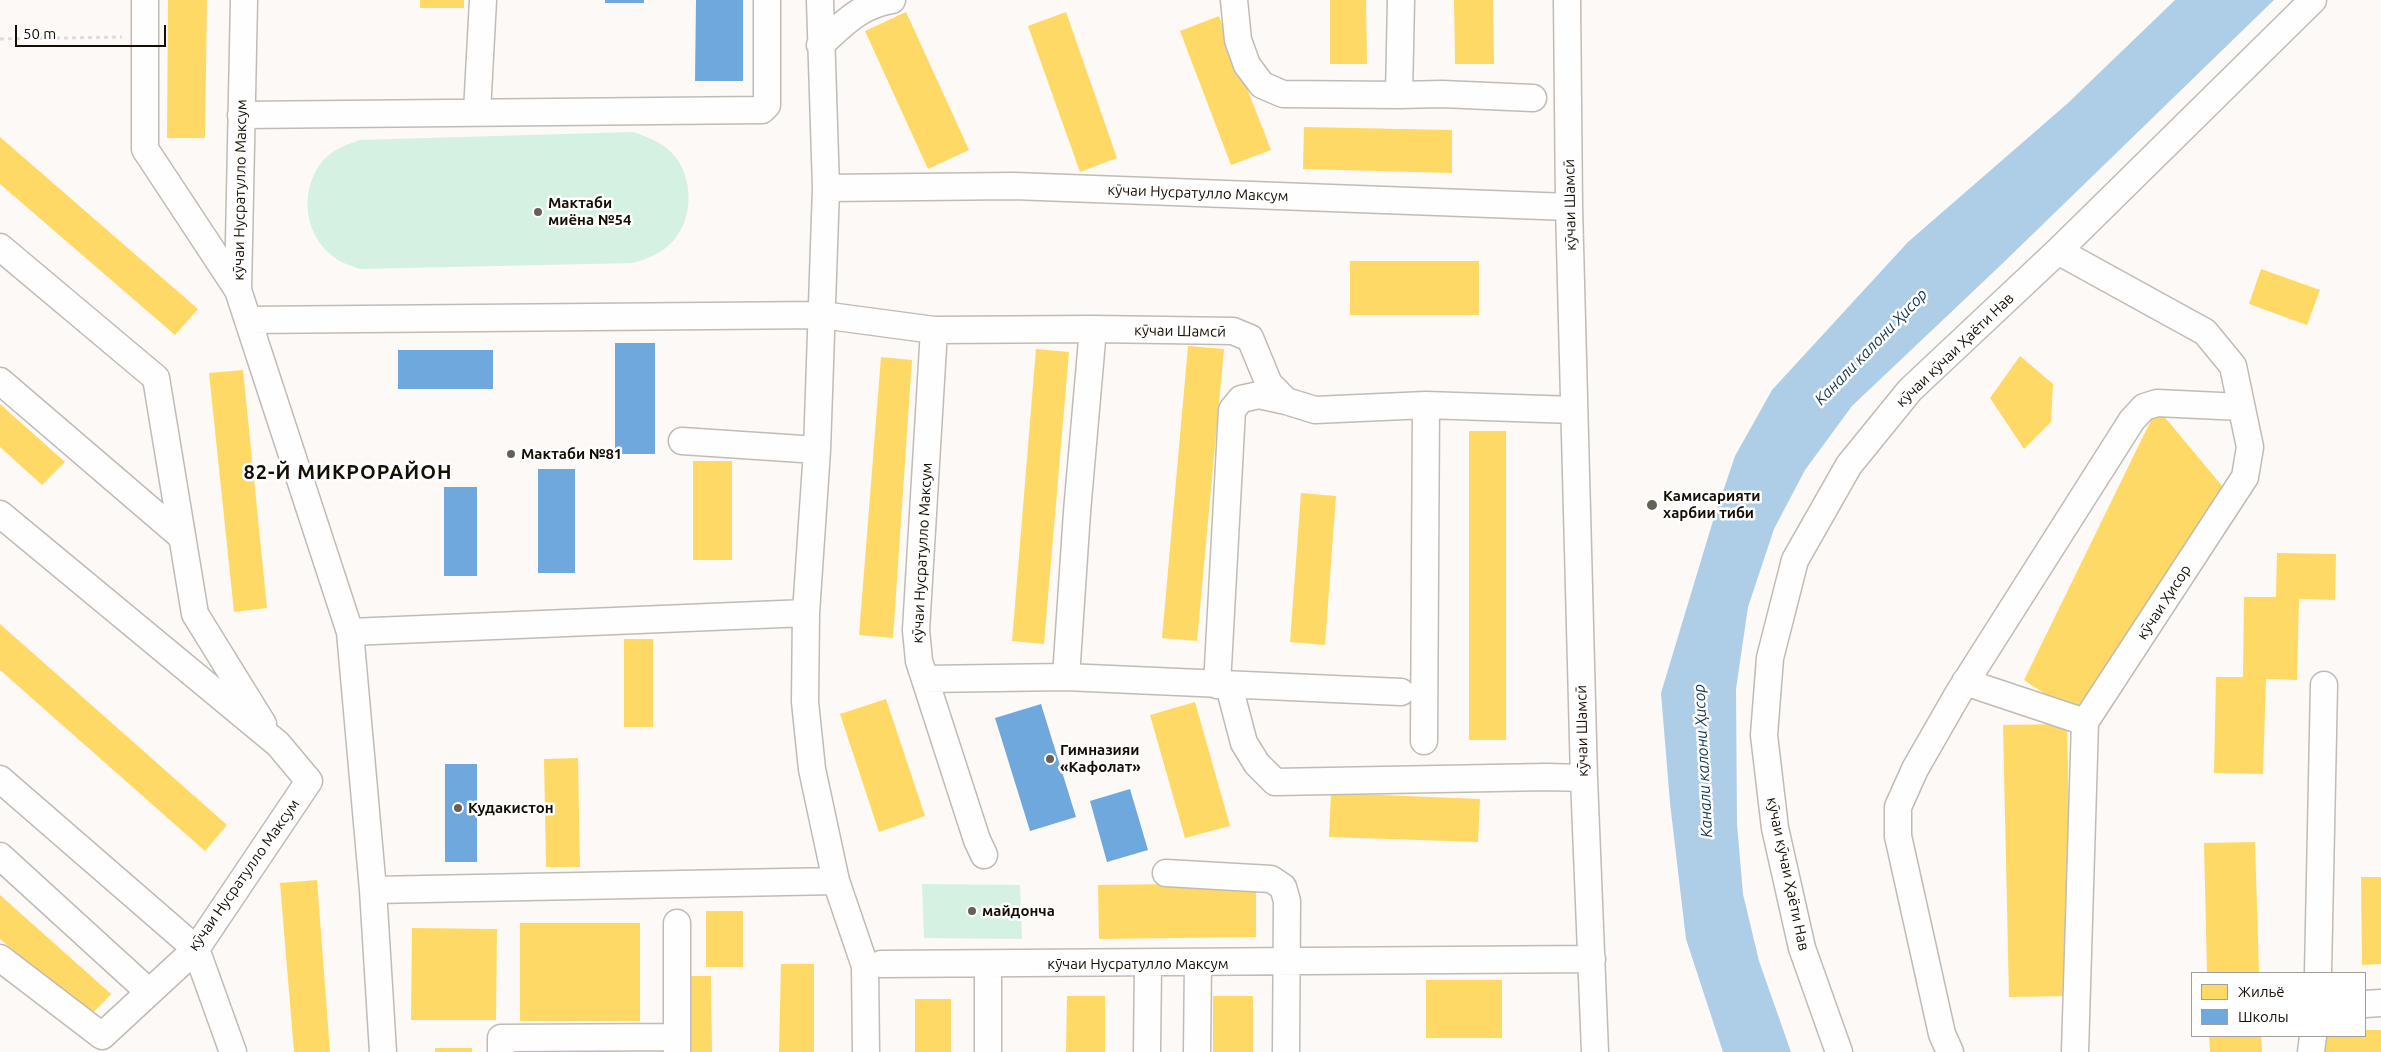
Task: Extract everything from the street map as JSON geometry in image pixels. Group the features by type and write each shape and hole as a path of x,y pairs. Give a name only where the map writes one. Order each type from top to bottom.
{"street":[{"path":"145,0 145,149 238,290"},
{"name":"кӯчаи Нусратулло Максум","path":"244,0 238,290 350,632 374,890 383,1052"},
{"path":"477,112 483,0"},
{"path":"242,115 762,110 767,105 767,0"},
{"path":"820,0 826,188 817,450 806,613 805,702 812,769 836,881 865,966 866,1052"},
{"path":"820,45 860,10 877,3 892,0"},
{"path":"1234,0 1238,40 1247,65 1262,85 1284,94 1442,94 1533,98"},
{"path":"1399,95 1401,0"},
{"name":"кӯчаи Шамсӣ","path":"1567,0 1569,208 1574,410 1594,1052"},
{"name":"кӯчаи кӯчаи Ҳаёти Нав","path":"1839,1052 1802,948 1775,828 1764,735 1770,658 1795,560 1849,465 1910,390 2058,250 2313,0"},
{"name":"кӯчаи Нусратулло Максум","path":"826,188 1014,186 1569,208"},
{"name":"кӯчаи Нусратулло Максум","path":"0,247 156,378 195,614 276,743 309,781 196,949 102,1036 0,958"},
{"name":"кӯчаи Ҳисор","path":"2058,250 2204,332 2233,366 2250,447 2245,477 2085,722"},
{"path":"248,320 822,315 934,330 1092,329 1066,677"},
{"name":"кӯчаи Шамсӣ","path":"1092,329 1233,331 1250,338 1269,384 1286,401 1315,410 1426,405 1574,410"},
{"name":"кӯчаи Нусратулло Максум","path":"934,330 916,630 919,661 977,840 984,855"},
{"path":"0,380 182,537"},
{"path":"1286,401 1258,395 1241,399 1232,410 1223,686 1244,743 1257,764 1275,782 1584,778"},
{"path":"1950,1052 1942,1034 1898,836 1898,807 1915,769 1966,682 2132,420 2144,407 2157,402 2241,406"},
{"path":"1424,741 1426,405"},
{"path":"682,441 817,450"},
{"name":"кӯчаи Нусратулло Максум","path":"0,514 276,743"},
{"path":"350,632 806,613"},
{"path":"925,679 1066,677 1223,686 1401,692"},
{"path":"1966,682 2085,722 2075,1052"},
{"path":"2318,972 2324,685"},
{"path":"0,779 196,949 233,1052"},
{"path":"0,856 149,992"},
{"path":"1166,873 1271,879 1283,887 1287,901 1286,1052"},
{"path":"374,890 836,881"},
{"path":"501,1052 502,1038 677,1044 677,923"},
{"name":"кӯчаи Нусратулло Максум","path":"881,964 1148,964 1592,959"},
{"path":"1197,1052 1198,963"},
{"path":"1147,1052 1148,964"},
{"path":"988,965 988,1052"},
{"path":"2366,1004 2381,1003"},
{"path":"2311,1052 2313,1037"}],"path":[{"path":"0,39 145,37"}],"green space":[{"path":"633,132 658,142 671,152 679,162 684,174 688,186 689,199 683,225 677,236 660,252 633,263 360,269 340,261 327,251 318,240 308,215 309,188 321,163 334,151 360,140"},
{"name":"майдонча","path":"922,884 1020,885 1022,939 924,938"}],"water":[{"name":"Канали калони Ҳисор","path":"2175,0 2274,0 2003,263 1852,406 1805,470 1774,529 1748,607 1736,689 1737,824 1743,894 1759,961 1791,1052 1723,1052 1686,939 1670,803 1661,693 1712,524 1735,456 1772,390 1908,242 2068,103"}],"building: Жильё":[{"path":"168,0 207,0 205,138 167,138"},
{"path":"420,0 464,0 464,8 420,8"},
{"path":"1330,0 1366,0 1367,64 1330,64"},
{"path":"1454,0 1493,0 1494,64 1455,64"},
{"path":"906,12 969,150 928,169 865,31"},
{"path":"1066,12 1117,158 1080,172 1028,26"},
{"path":"1219,16 1271,150 1231,165 1180,31"},
{"path":"1304,127 1452,130 1452,173 1303,169"},
{"path":"0,137 198,309 175,335 0,184"},
{"path":"1350,261 1479,261 1479,315 1350,315"},
{"path":"2261,269 2320,290 2307,325 2249,304"},
{"path":"1188,346 1224,349 1197,641 1162,638"},
{"path":"1036,349 1069,352 1044,644 1012,641"},
{"path":"2020,356 2053,384 2051,422 2024,449 1990,398"},
{"path":"881,357 912,360 893,638 859,635"},
{"path":"243,370 267,608 234,612 209,373"},
{"path":"0,404 65,462 42,485 0,447"},
{"path":"2157,408 2228,493 2078,716 2024,680"},
{"path":"1469,431 1506,431 1506,740 1469,740"},
{"path":"693,461 732,461 732,560 693,560"},
{"path":"1301,493 1336,496 1325,645 1290,642"},
{"path":"2277,553 2336,554 2335,600 2299,599 2297,680 2266,679 2263,774 2214,773 2216,677 2243,677 2244,597 2276,597"},
{"path":"0,624 227,825 205,851 0,670"},
{"path":"624,639 653,639 653,727 624,727"},
{"path":"886,699 925,816 879,832 840,714"},
{"path":"1195,702 1230,826 1185,838 1150,715"},
{"path":"2067,724 2073,996 2009,997 2003,725"},
{"path":"578,758 580,867 546,867 544,759"},
{"path":"1331,793 1480,799 1478,842 1329,837"},
{"path":"2255,842 2259,972 2207,972 2204,843"},
{"path":"2361,877 2381,877 2381,964 2362,965"},
{"path":"317,880 330,1052 294,1052 280,883"},
{"path":"1256,883 1256,937 1099,939 1098,885"},
{"path":"0,895 111,994 89,1017 0,939"},
{"path":"706,911 743,911 743,967 706,967"},
{"path":"520,923 640,923 640,1021 520,1021"},
{"path":"412,928 497,929 496,1020 411,1020"},
{"path":"781,964 814,964 814,1052 779,1052"},
{"path":"674,976 711,976 712,1052 675,1052"},
{"path":"1426,980 1502,980 1502,1038 1426,1038"},
{"path":"1067,996 1105,996 1105,1052 1066,1052"},
{"path":"1213,996 1253,996 1253,1052 1213,1052"},
{"path":"915,999 951,999 951,1052 915,1052"},
{"path":"2366,1030 2381,1030 2381,1052 2323,1052 2323,1037 2366,1037"},
{"path":"2209,1037 2261,1037 2262,1052 2210,1052"},
{"path":"435,1048 472,1048 472,1052 435,1052"}],"building: Школы":[{"path":"605,0 644,0 644,3 605,3"},
{"path":"696,0 743,0 743,81 695,81"},
{"path":"615,343 655,343 655,454 615,454"},
{"path":"398,350 493,350 493,389 398,389"},
{"path":"538,469 575,469 575,573 538,573"},
{"path":"444,487 477,487 477,576 444,576"},
{"path":"1041,704 1076,817 1030,831 995,718"},
{"path":"445,764 477,764 477,862 445,862"},
{"path":"1130,789 1148,850 1107,862 1090,801"}],"place":[{"name":"Мактаби миёна №54","path":"538,212"},
{"name":"Мактаби №81","path":"511,454"},
{"name":"Камисарияти харбии тиби","path":"1652,505"},
{"name":"Гимназияи «Кафолат»","path":"1050,759"},
{"name":"Кудакистон","path":"458,808"},
{"name":"майдонча","path":"972,911"}],"district":[{"name":"82-Й МИКРОРАЙОН","path":"348,472"}]}
